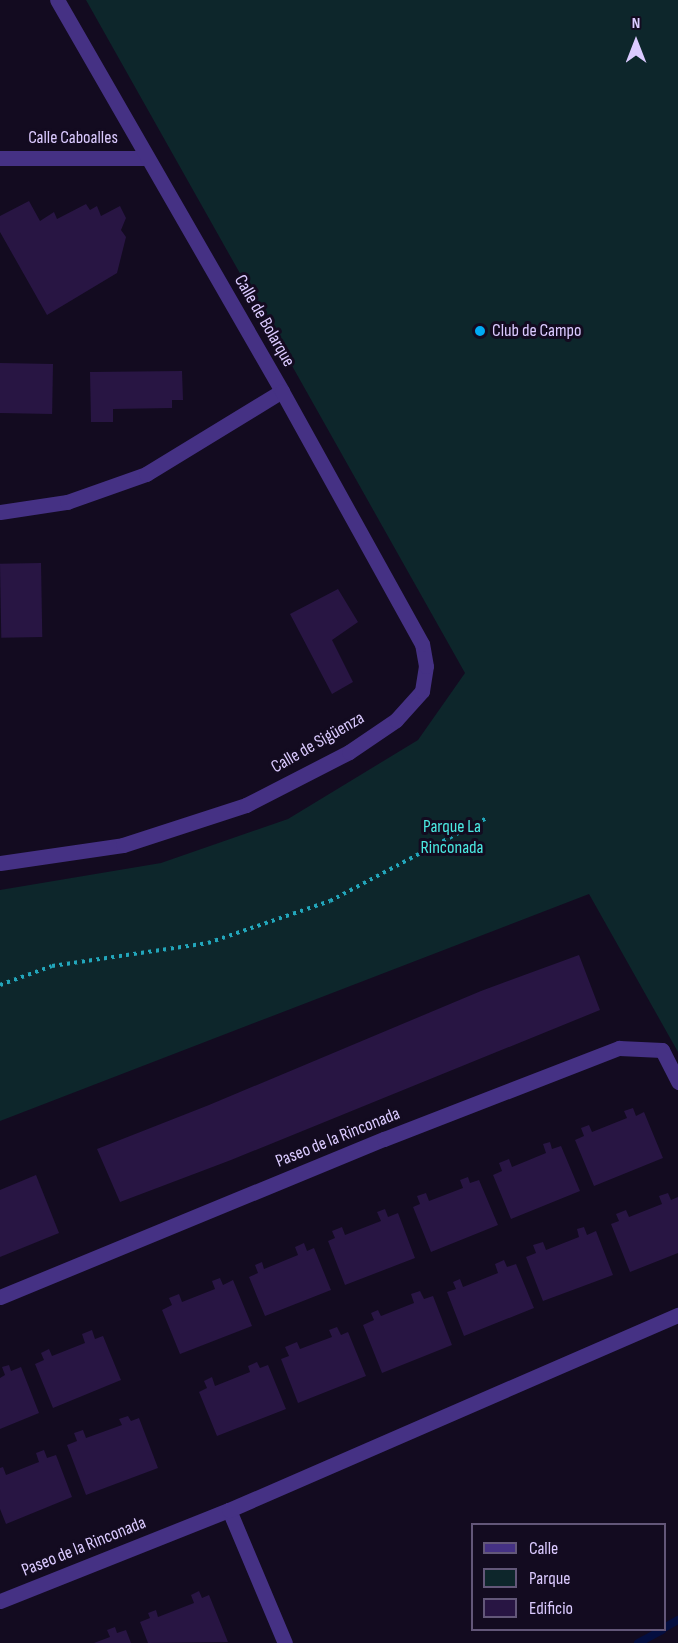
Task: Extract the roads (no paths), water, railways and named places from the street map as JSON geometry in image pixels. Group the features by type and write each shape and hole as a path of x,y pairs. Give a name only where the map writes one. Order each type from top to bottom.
{"street":[{"name":"Calle de Bolarque","path":"0,512 67,502 146,474 282,392 57,0"},
{"name":"Calle Caboalles","path":"0,158 146,158"},
{"name":"Calle de Sigüenza","path":"0,862 123,845 246,805 349,752 396,720 422,691 426,666 422,644 282,392"},
{"name":"Paseo de la Rinconada","path":"0,1297 384,1139 619,1048 662,1050 678,1082"},
{"name":"Paseo de la Rinconada","path":"0,1601 229,1510 678,1315"},
{"path":"229,1510 285,1643"}],"waterway":[{"path":"666,1627 678,1620"},
{"path":"638,1643 660,1631"}],"place":[{"name":"Club de Campo","path":"480,331"}],"park label":[{"name":"Parque La Rinconada","path":"452,838"}]}
